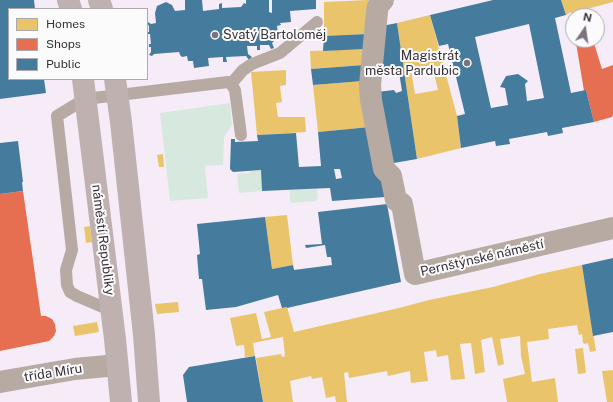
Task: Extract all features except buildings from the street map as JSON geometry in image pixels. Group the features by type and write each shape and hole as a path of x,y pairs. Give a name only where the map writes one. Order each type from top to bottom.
{"street":[{"name":"Pernštýnské náměstí","path":"383,0 378,6 377,12 370,93 384,169 391,176 396,200 402,204 415,274 613,228"},
{"path":"116,87 144,335 149,398"},
{"name":"náměstí Republiky","path":"84,89 112,311 112,367 121,402"},
{"path":"112,367 130,373 149,398"},
{"name":"třída Míru","path":"0,382 75,369 112,367"}],"lane":[{"path":"231,84 243,70 252,64 280,53 317,22"},
{"path":"112,311 73,294 68,288 66,267 72,250 56,119 59,114 84,89 224,82 231,84 235,90 241,135"}],"green space":[{"path":"230,103 232,125 224,137 223,165 205,166 208,198 170,201 160,113"},
{"path":"261,170 262,191 239,193 237,174"},
{"path":"317,189 318,198 315,201 292,203 290,201 290,190"}],"place":[{"name":"Svatý Bartoloměj","path":"215,35"},
{"name":"Magistrát města Pardubic","path":"467,63"}]}
